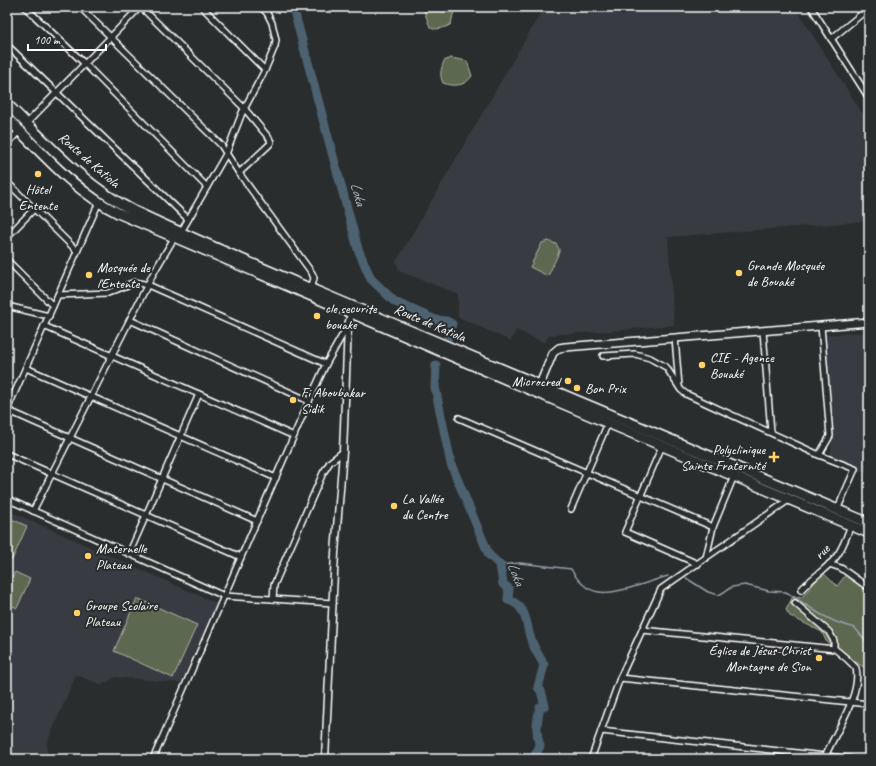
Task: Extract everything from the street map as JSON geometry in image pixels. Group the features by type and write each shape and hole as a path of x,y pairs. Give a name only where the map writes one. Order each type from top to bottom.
{"highway":[{"name":"Route de Katiola","path":"7,104 82,176 112,199 178,235 538,389 668,438 869,523"},
{"name":"Route de Katiola","path":"7,118 71,180 99,202 132,219 178,235 311,289 352,310"},
{"name":"Route de Katiola","path":"538,389 608,423 869,533"}],"main road":[{"path":"538,389 553,352 559,348 869,322"}],"street":[{"path":"25,7 85,64 207,187"},
{"path":"80,7 218,141 240,174 312,273 314,278 311,289"},
{"path":"27,124 140,7 244,108 269,138 271,142 268,146 240,174"},
{"path":"202,7 265,70"},
{"path":"33,511 148,285 226,154 244,108 265,70 276,40 272,23 267,13 261,7"},
{"path":"811,7 831,39 867,89 869,98"},
{"path":"831,39 869,8"},
{"path":"7,45 188,220"},
{"path":"7,144 20,130"},
{"path":"7,182 77,251"},
{"path":"99,202 7,410 256,521"},
{"path":"7,237 34,209"},
{"path":"7,260 53,306"},
{"path":"58,295 108,293 135,282 148,285 326,364"},
{"path":"7,306 49,316"},
{"path":"325,759 343,452 348,325 352,310"},
{"path":"130,320 309,401"},
{"path":"153,759 309,401 326,364 348,325"},
{"path":"44,326 294,436"},
{"path":"819,455 830,436 822,326"},
{"path":"763,331 771,432"},
{"path":"676,338 679,387"},
{"path":"603,356 635,354 650,358 666,367 679,387 686,394 819,455 855,469 837,510"},
{"path":"26,368 276,478"},
{"path":"129,554 199,394"},
{"path":"459,418 713,527"},
{"path":"571,509 608,423"},
{"path":"662,446 625,532 698,564"},
{"path":"273,599 274,585 318,483 330,462 343,452"},
{"path":"7,454 241,557"},
{"path":"706,558 713,527 734,476"},
{"path":"7,499 224,596 333,603"},
{"path":"591,759 620,678 661,589 790,499"},
{"name":"rue","path":"801,590 835,558 841,549 851,526"},
{"path":"829,564 841,568 869,588"},
{"path":"795,603 829,632 834,641 834,649"},
{"path":"642,630 834,649 847,658 856,668 857,678 852,702 824,758"},
{"path":"620,678 869,704"},
{"path":"601,731 824,758 852,759"}],"shaded area":[{"path":"544,7 795,7 869,124 869,221 668,237 674,325 549,335 545,343 516,330 511,341 458,317 458,294 399,271 396,262"},
{"path":"869,332 869,474 827,457 830,455 833,436 824,335"},
{"path":"7,510 216,603 181,683 116,677 102,685 76,675 47,743 47,759 7,759"}],"green space":[{"path":"429,7 451,7 454,10 451,24 433,29 430,27 424,11"},
{"path":"451,58 467,61 472,76 463,84 452,85 443,83 441,75 442,67 444,61"},
{"path":"548,241 556,244 559,252 548,276 530,267 542,243"},
{"path":"7,517 27,526 12,560 7,558"},
{"path":"15,572 30,579 17,608 7,603 7,588"},
{"path":"848,572 869,591 869,671 826,641 822,632 790,616 786,610 793,596 801,598 823,573 837,586"},
{"path":"137,598 197,625 173,678 114,651"}],"waterway":[{"name":"Loka","path":"293,7 358,249 371,279 395,302 436,320 447,321 452,324 447,340"},
{"name":"Loka","path":"436,365 435,387 451,464 489,555 500,565 503,584 509,589 508,600 515,603 523,612 532,642 544,665 538,687 541,691 545,706 540,707 537,726 537,736 540,746 533,759"},
{"path":"500,565 520,563 571,569 582,584 594,591 599,592 624,590 668,576"},
{"path":"686,578 708,592 719,595 732,587 745,585 769,591 786,592 820,614 836,622 855,628 869,645"}],"place":[{"name":"Hôtel Entente","path":"38,174"},
{"name":"Grande Mosquée de Bouaké","path":"739,273"},
{"name":"Mosquée de l'Entente","path":"89,275"},
{"name":"cle securite bouake","path":"317,316"},
{"name":"CIE - Agence Bouaké","path":"702,365"},
{"name":"Microcred","path":"568,381"},
{"name":"Bon Prix","path":"577,388"},
{"name":"Fi Aboubakar Sidik","path":"293,400"},
{"name":"Polyclinique Sainte Fraternité","path":"774,457"},
{"name":"La Vallée du Centre","path":"394,506"},
{"name":"Maternelle Plateau","path":"88,556"},
{"name":"Groupe Scolaire Plateau","path":"77,613"},
{"name":"Église de Jésus-Christ Montagne de Sion","path":"819,658"}]}
